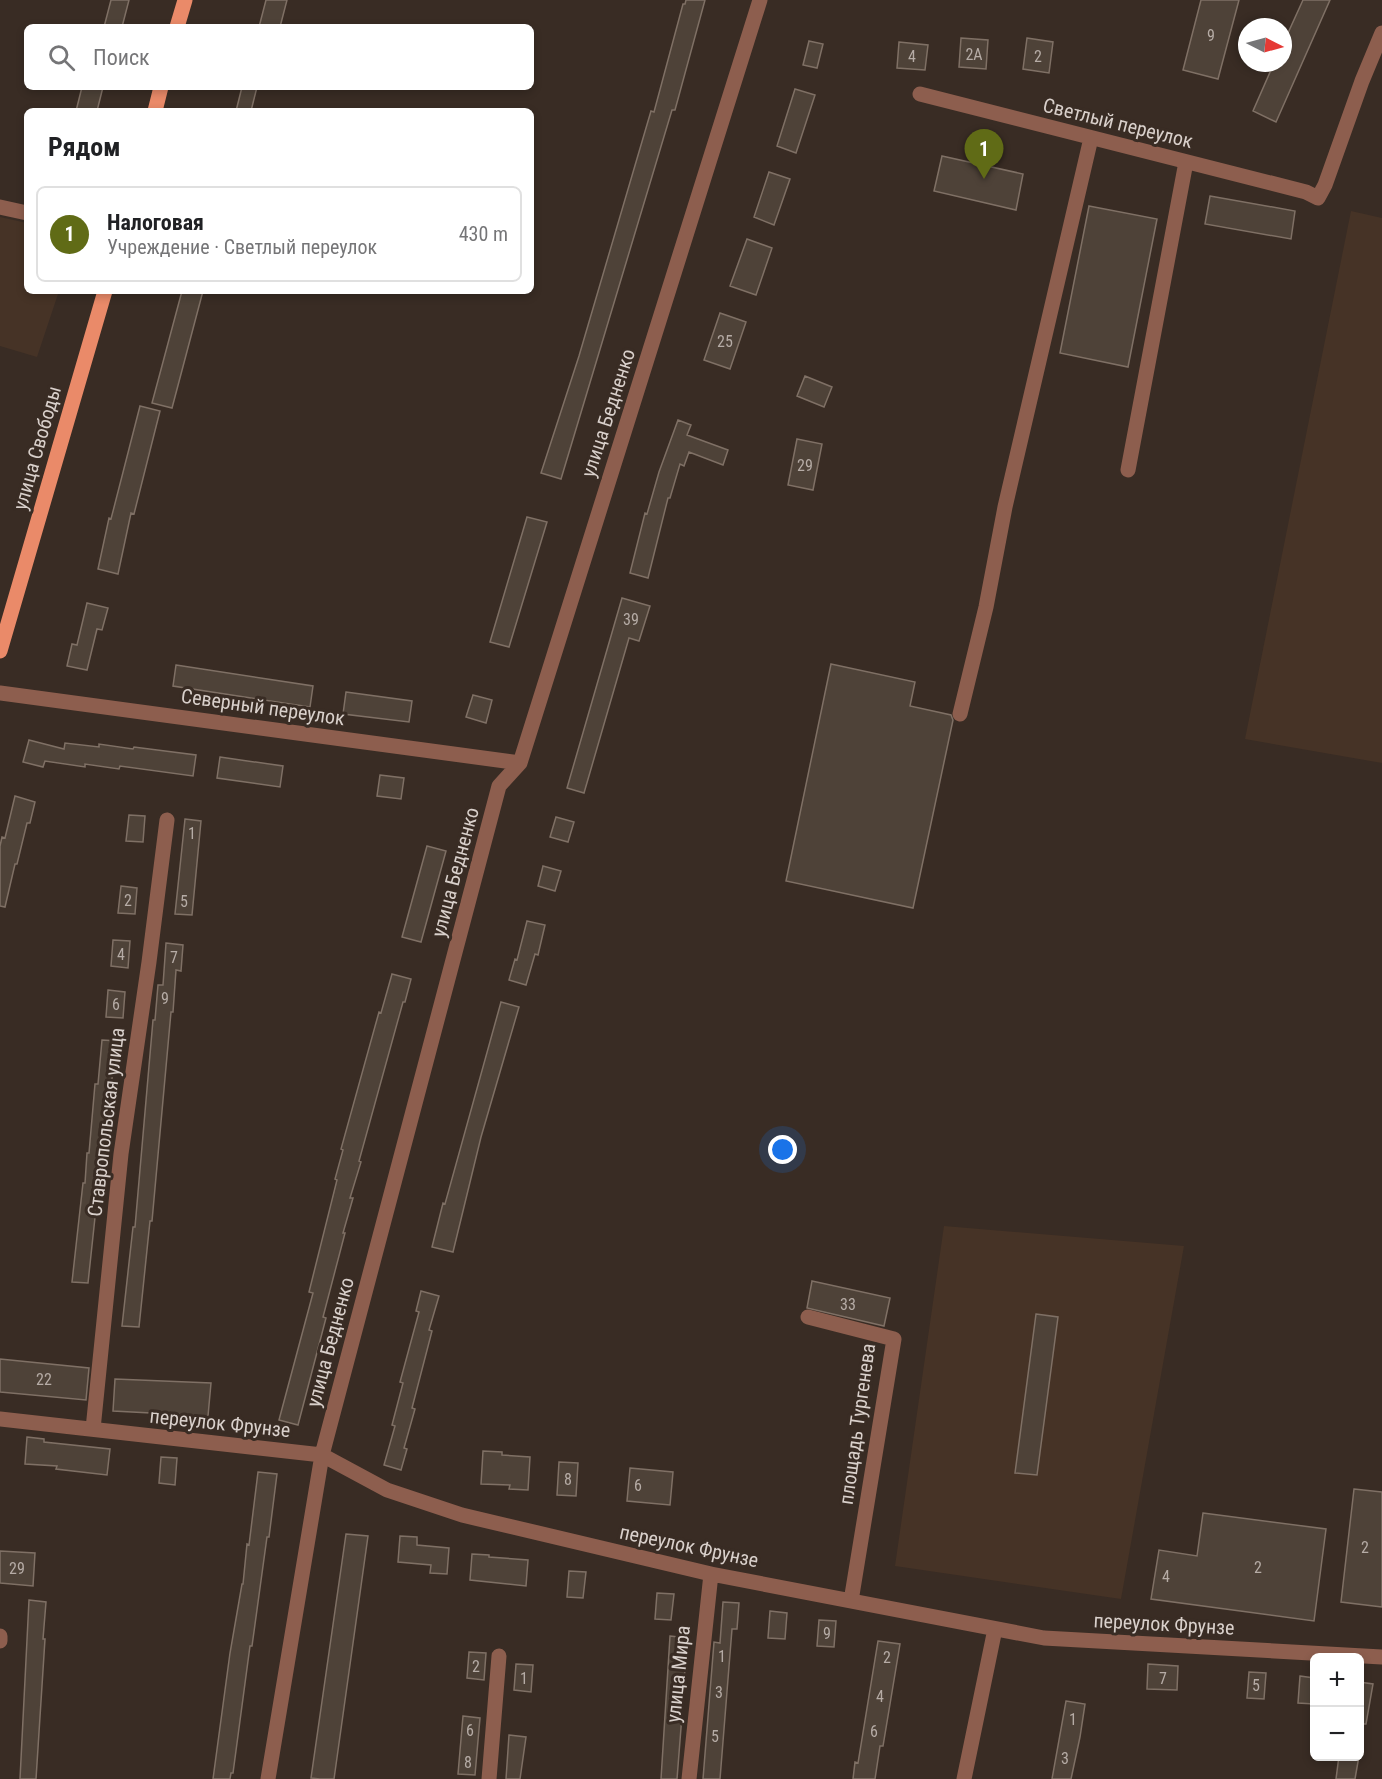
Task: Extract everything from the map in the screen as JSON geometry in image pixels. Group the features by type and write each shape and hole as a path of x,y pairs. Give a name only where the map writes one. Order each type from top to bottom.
{"main road":[{"path":"178,24 185,0"},
{"path":"156,108 160,90"},
{"name":"улица Свободы","path":"0,651 104,294"}],"street":[{"name":"улица Бедненко","path":"268,1779 322,1455 499,786 520,763 760,0"},
{"name":"Светлый переулок","path":"920,94 1306,192 1318,198 1325,185 1362,81 1382,33"},
{"path":"960,714 986,607 1005,507 1091,138"},
{"path":"1128,470 1186,162"},
{"path":"0,207 24,212"},
{"name":"Северный переулок","path":"0,693 520,763"},
{"name":"Ставропольская улица","path":"93,1429 121,1154 167,820"},
{"name":"площадь Тургенева","path":"808,1317 894,1339 851,1601"},
{"name":"переулок Фрунзе","path":"0,1419 322,1455 387,1490 462,1515 711,1574 1044,1638 1382,1657"},
{"name":"улица Мира","path":"689,1779 711,1574"},
{"path":"964,1779 995,1629"},
{"path":"0,1636 0,1641"},
{"path":"489,1779 499,1656"}],"shaded area":[{"path":"1351,211 1382,218 1382,763 1245,739"},
{"path":"0,217 24,222 24,294 58,294 37,357 0,346"},
{"path":"944,1226 1184,1246 1121,1599 895,1566"}],"building":[{"path":"111,0 129,0 123,24 105,24"},
{"path":"266,0 287,0 281,24 260,24"},
{"path":"686,0 705,0 675,110 672,110 561,479 541,473 579,356 651,111 654,112"},
{"path":"1201,0 1239,0 1218,79 1183,70"},
{"path":"1303,0 1330,0 1276,122 1253,111 1270,72 1292,72 1292,24"},
{"path":"961,38 988,40 986,69 959,67"},
{"path":"1027,38 1053,42 1049,73 1023,69"},
{"path":"809,41 823,44 817,68 803,65"},
{"path":"899,42 928,45 925,70 897,68"},
{"path":"795,89 815,95 796,153 777,146"},
{"path":"81,90 102,90 98,108 77,108"},
{"path":"241,90 256,90 252,108 237,108"},
{"path":"942,156 1023,174 1016,210 934,191"},
{"path":"769,172 790,179 774,225 754,217"},
{"path":"1210,196 1295,211 1291,239 1205,224"},
{"path":"1089,206 1157,219 1128,367 1060,353"},
{"path":"747,239 772,248 756,295 730,286"},
{"path":"181,294 202,294 172,408 152,403"},
{"path":"720,313 746,322 730,369 704,360"},
{"path":"805,376 832,387 824,407 797,396"},
{"path":"140,406 160,411 134,514 131,513 118,574 98,569 109,518 111,519"},
{"path":"678,420 691,425 687,435 728,450 723,465 689,452 684,466 680,464 670,498 668,498 648,578 630,573 645,513 647,514"},
{"path":"797,439 822,444 813,490 788,485"},
{"path":"527,517 547,522 509,647 490,642"},
{"path":"622,598 650,606 639,641 629,638 584,793 567,788"},
{"path":"87,603 108,608 102,630 97,629 87,670 67,666 72,644 77,645"},
{"path":"831,664 915,682 910,706 951,715 953,720 913,908 786,881"},
{"path":"176,665 313,686 310,707 173,686"},
{"path":"346,692 412,701 409,722 343,714"},
{"path":"473,695 492,700 486,723 466,717"},
{"path":"29,740 64,749 65,743 99,747 99,744 196,755 193,776 120,766 119,769 85,764 85,767 45,761 43,767 23,762"},
{"path":"220,757 283,766 280,787 217,778"},
{"path":"380,775 404,778 401,799 377,796"},
{"path":"15,796 35,802 30,823 27,823 17,864 15,864 5,907 0,906 0,846 2,837 5,838"},
{"path":"129,815 145,816 143,842 126,841"},
{"path":"556,817 574,822 568,842 550,837"},
{"path":"185,819 201,821 192,915 175,914"},
{"path":"427,846 446,851 421,942 402,937"},
{"path":"543,866 561,871 555,891 538,886"},
{"path":"121,886 137,888 135,914 118,913"},
{"path":"527,921 545,925 538,955 535,954 526,985 509,980 515,959 517,960"},
{"path":"113,940 130,941 128,968 111,966"},
{"path":"166,943 183,945 181,971 176,970 173,1012 171,1012 152,1221 150,1221 139,1327 122,1326 133,1227 135,1227 153,1020 155,1020 158,985 163,985"},
{"path":"392,974 411,979 359,1161 361,1162 350,1198 353,1198 343,1233 345,1233 323,1317 326,1318 298,1425 279,1420 313,1293 309,1292 337,1180 335,1179 343,1150 341,1149 379,1012 381,1013"},
{"path":"108,990 125,992 123,1018 106,1017"},
{"path":"501,1002 519,1007 481,1137 453,1252 432,1247"},
{"path":"102,1040 118,1041 116,1067 113,1067 102,1180 99,1180 88,1283 72,1282 83,1183 85,1183 87,1153 89,1153 95,1084 98,1084"},
{"path":"812,1281 890,1298 884,1326 807,1308"},
{"path":"421,1291 439,1296 429,1330 432,1331 412,1408 415,1409 404,1448 407,1449 401,1470 384,1465 395,1426 392,1425 403,1383 400,1382 419,1312 416,1311"},
{"path":"1036,1314 1058,1317 1037,1475 1015,1473"},
{"path":"0,1359 89,1368 86,1400 0,1392"},
{"path":"115,1379 211,1383 208,1416 113,1411"},
{"path":"27,1437 44,1439 44,1442 110,1449 107,1475 56,1469 57,1466 25,1464"},
{"path":"483,1451 530,1457 528,1490 509,1489 510,1485 481,1484"},
{"path":"161,1457 177,1458 175,1485 159,1483"},
{"path":"559,1462 578,1463 576,1496 557,1495"},
{"path":"630,1468 673,1472 670,1505 627,1501"},
{"path":"258,1472 277,1474 269,1537 267,1537 252,1646 250,1646 233,1773 230,1779 213,1779 230,1653 243,1584 247,1544 249,1545"},
{"path":"1354,1489 1382,1492 1382,1607 1341,1602"},
{"path":"1203,1513 1326,1529 1314,1621 1151,1599 1159,1550 1197,1556"},
{"path":"346,1534 368,1536 334,1779 311,1778"},
{"path":"400,1536 417,1537 417,1545 449,1548 447,1574 430,1573 431,1565 398,1562"},
{"path":"0,1551 35,1553 33,1586 0,1583"},
{"path":"472,1554 528,1560 526,1586 470,1580"},
{"path":"569,1571 586,1572 583,1598 567,1597"},
{"path":"657,1593 674,1594 671,1620 655,1619"},
{"path":"29,1600 46,1602 43,1639 45,1639 36,1779 20,1779"},
{"path":"723,1602 739,1603 737,1629 732,1629 720,1779 703,1779 714,1642 720,1643"},
{"path":"770,1611 787,1613 785,1639 768,1638"},
{"path":"819,1620 836,1621 834,1647 817,1646"},
{"path":"670,1636 687,1638 677,1779 661,1779"},
{"path":"878,1641 900,1644 883,1746 880,1746 875,1779 853,1779 855,1762 858,1763"},
{"path":"469,1652 486,1653 484,1680 467,1678"},
{"path":"516,1664 533,1665 531,1692 514,1690"},
{"path":"1148,1664 1178,1666 1177,1690 1147,1689"},
{"path":"1249,1672 1266,1673 1264,1699 1247,1698"},
{"path":"1300,1676 1310,1677 1310,1704 1298,1703"},
{"path":"1364,1683 1373,1684 1366,1724 1364,1724"},
{"path":"1066,1701 1085,1704 1080,1737 1071,1779 1052,1779"},
{"path":"463,1716 480,1718 475,1775 458,1774"},
{"path":"509,1735 526,1737 520,1779 506,1779"},
{"path":"1338,1761 1358,1761 1355,1779 1336,1779"}],"place":[{"name":"Налоговая","path":"984,179"}]}
